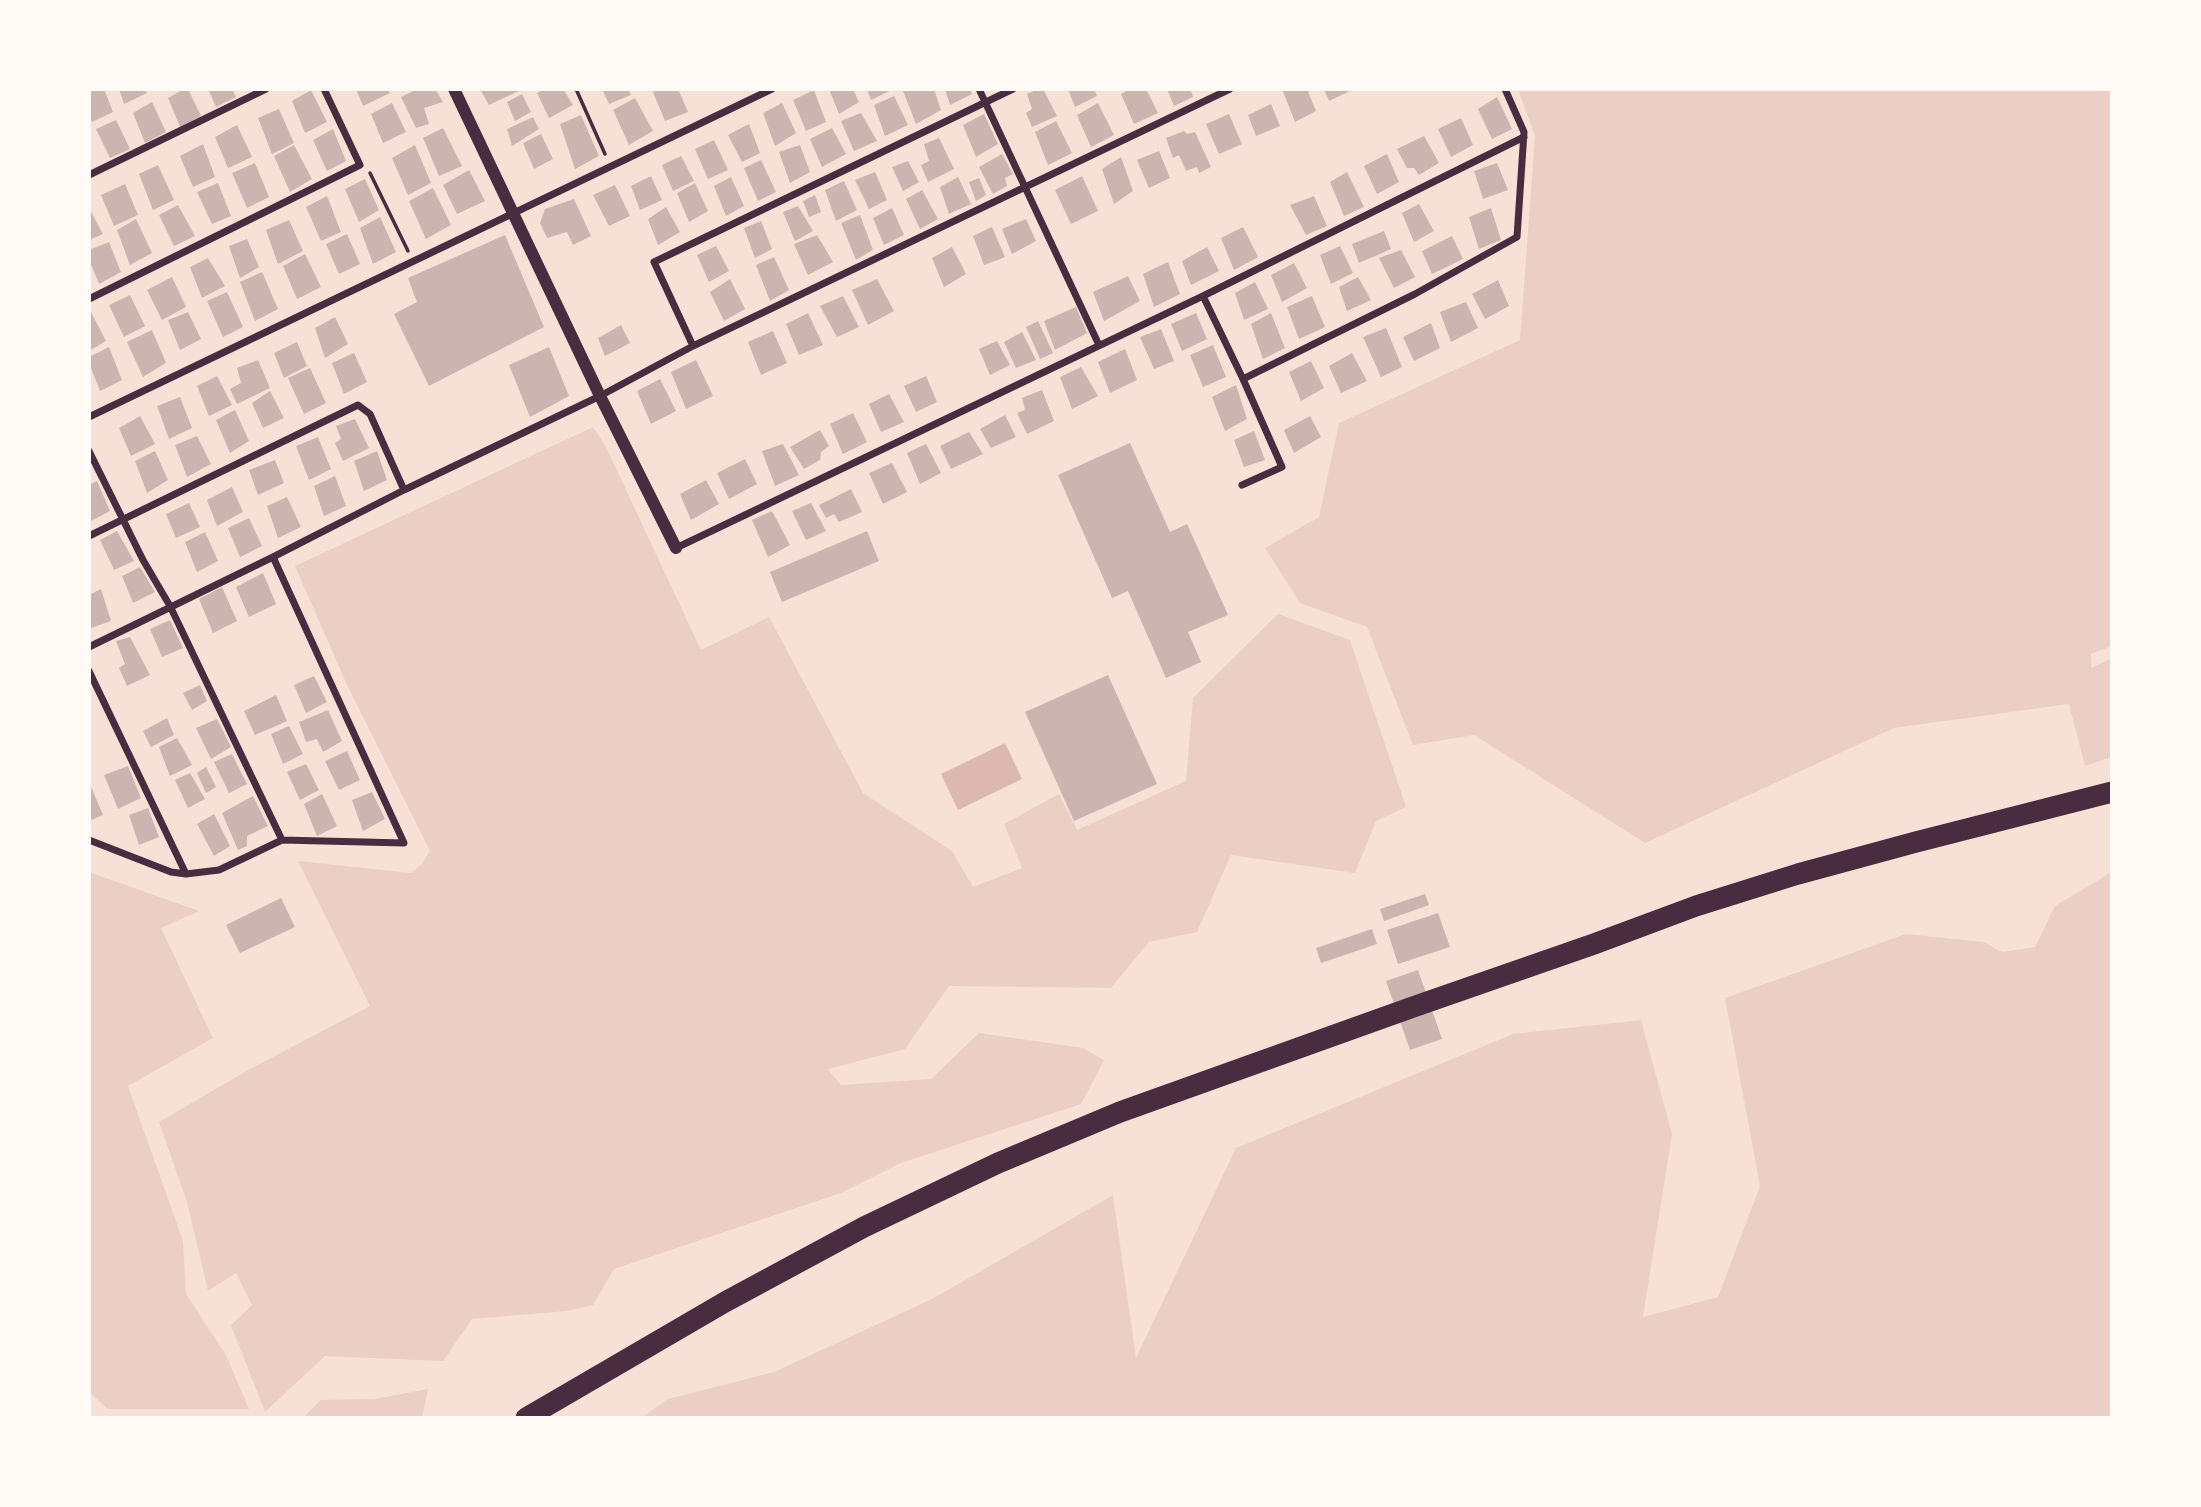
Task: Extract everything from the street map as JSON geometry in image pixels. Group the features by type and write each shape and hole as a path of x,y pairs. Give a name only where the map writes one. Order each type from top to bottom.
{"highway":[{"path":"526,1418 725,1302 864,1227 998,1163 1119,1112 1594,944 1696,905 1864,856 2112,792"}],"street":[{"path":"89,175 266,89"},
{"path":"89,299 360,165 324,89"},
{"path":"454,89 600,396 676,548 1203,296 1524,137"},
{"path":"89,417 772,89"},
{"path":"979,89 1100,345"},
{"path":"693,346 654,262 1013,89"},
{"path":"89,647 600,396 693,346 1230,89"},
{"path":"1243,379 1415,294 1517,237 1524,132 1505,89"},
{"path":"1203,296 1282,467 1242,485"},
{"path":"89,536 358,405 370,414 404,490"},
{"path":"89,451 143,560 170,606 282,840"},
{"path":"89,840 171,872 187,874 219,870 282,840 404,843 273,557"},
{"path":"89,671 187,874"}],"path":[{"path":"576,89 611,167"},
{"path":"360,165 371,174 414,263"}],"shaded area":[{"path":"1518,89 2112,89 2112,646 2091,654 2091,668 2112,658 2112,757 2085,766 2069,704 1894,728 1645,843 1474,735 1413,745 1367,627 1300,603 1265,548 1319,517 1339,423 1520,340 1535,136"},
{"path":"593,427 606,447 701,650 769,617 863,793 952,851 973,887 1022,868 1004,824 1059,794 1077,830 1186,781 1193,698 1278,614 1350,640 1406,807 1376,821 1355,873 1231,855 1197,932 1149,942 1111,988 949,986 905,1049 828,1069 841,1085 931,1079 979,1033 1083,1048 1104,1060 1081,1104 901,1163 841,1193 614,1269 593,1305 567,1311 472,1319 443,1361 325,1356 265,1412 231,1325 252,1305 236,1273 208,1291 187,1202 159,1122 250,1069 370,1006 298,861 411,873 422,864 430,851 347,685 295,566"},
{"path":"1005,743 1022,779 958,810 941,774"},
{"path":"89,872 199,911 161,928 213,1038 128,1086 183,1241 186,1294 226,1355 249,1409 108,1409 89,1392"},
{"path":"2112,872 2112,1418 641,1418 668,1399 774,1372 934,1298 1113,1195 1136,1358 1236,1148 1513,1034 1641,1020 1672,1134 1643,1317 1718,1297 1760,1186 1725,998 1906,934 1984,942 2002,952 2035,947 2055,906"},
{"path":"428,1389 422,1418 303,1418 321,1400 375,1399"}],"building":[{"path":"89,89 104,89 113,112 92,122 89,115"},
{"path":"119,89 145,89 147,93 124,104"},
{"path":"188,89 201,116 180,127 168,98"},
{"path":"208,89 232,89 236,97 216,107"},
{"path":"356,89 387,89 390,93 363,106"},
{"path":"417,89 435,89 443,102 424,108 429,124 416,128 401,97"},
{"path":"480,89 523,89 489,105"},
{"path":"545,89 563,89 573,105 549,118 537,93"},
{"path":"602,89 628,89 631,95 609,104"},
{"path":"659,89 678,89 688,112 665,121 653,92"},
{"path":"829,89 853,89 859,102 839,114"},
{"path":"867,89 894,89 871,100"},
{"path":"934,89 941,110 916,124 903,91"},
{"path":"945,89 970,89 972,94 950,105"},
{"path":"1043,89 1057,116 1032,127 1026,113 1032,109 1027,94"},
{"path":"1068,89 1094,89 1097,96 1075,107"},
{"path":"1130,89 1146,89 1158,113 1134,124 1121,94"},
{"path":"1167,89 1190,89 1193,97 1174,106"},
{"path":"1282,89 1307,89 1316,111 1295,122"},
{"path":"1324,89 1354,89 1329,101"},
{"path":"311,90 327,122 305,133 292,101"},
{"path":"814,90 826,122 806,131 793,100"},
{"path":"522,94 531,112 515,121 507,102"},
{"path":"894,96 908,125 885,136 874,105"},
{"path":"1497,97 1512,129 1492,139 1478,109"},
{"path":"635,98 653,131 629,145 613,110"},
{"path":"152,102 166,132 145,143 133,113"},
{"path":"392,103 406,132 383,143 371,114"},
{"path":"782,103 796,133 775,146 763,113"},
{"path":"1098,103 1114,135 1091,147 1077,115"},
{"path":"1271,104 1280,126 1256,136 1248,115"},
{"path":"279,109 294,143 272,154 258,118"},
{"path":"861,113 877,141 854,151 841,121"},
{"path":"984,114 998,144 976,157 963,125"},
{"path":"1229,114 1242,144 1219,154 1206,124"},
{"path":"581,115 599,156 575,169 560,124"},
{"path":"533,117 539,129 512,146 507,129"},
{"path":"1461,118 1473,145 1451,157 1438,129"},
{"path":"116,120 130,149 110,158 96,129"},
{"path":"1056,121 1072,153 1048,165 1035,132"},
{"path":"749,124 760,153 742,162 728,135"},
{"path":"237,125 252,157 228,168 215,137"},
{"path":"443,128 462,166 439,176 423,138"},
{"path":"832,128 846,154 822,167 810,139"},
{"path":"333,129 346,161 327,171 313,140"},
{"path":"1184,131 1187,134 1195,132 1211,167 1199,173 1197,167 1186,171 1179,155 1173,158 1166,138"},
{"path":"541,134 553,159 534,169 523,143"},
{"path":"1424,136 1439,163 1419,175 1414,168 1407,168 1397,149"},
{"path":"939,138 954,169 928,182 921,165 929,161 924,144"},
{"path":"714,140 728,170 708,179 695,149"},
{"path":"203,144 215,177 193,187 180,156"},
{"path":"294,145 312,179 290,192 274,156"},
{"path":"415,145 431,183 408,195 392,158"},
{"path":"800,145 810,172 790,183 779,152"},
{"path":"1159,151 1170,178 1149,188 1137,160"},
{"path":"1002,154 1013,174 1005,178 1007,186 993,194 979,167"},
{"path":"1387,154 1399,182 1377,194 1364,166"},
{"path":"681,156 694,181 673,191 662,165"},
{"path":"1121,157 1133,191 1114,204 1102,169"},
{"path":"761,160 776,192 758,201 744,168"},
{"path":"908,161 919,182 903,191 892,167"},
{"path":"255,163 269,197 247,208 232,173"},
{"path":"1497,163 1508,190 1483,199 1474,171"},
{"path":"158,165 174,200 153,210 139,174"},
{"path":"469,170 485,201 457,214 443,185"},
{"path":"875,172 887,200 869,209 855,180"},
{"path":"1347,172 1364,207 1344,216 1330,182"},
{"path":"651,176 662,200 640,210 631,186"},
{"path":"1082,176 1098,211 1071,224 1055,190"},
{"path":"731,177 744,206 726,216 714,186"},
{"path":"958,177 971,204 949,214 940,187"},
{"path":"979,178 986,195 976,201 969,182"},
{"path":"365,179 379,210 359,222 345,189"},
{"path":"844,181 857,210 836,221 825,190"},
{"path":"218,183 231,216 212,224 197,192"},
{"path":"695,183 708,211 689,222 677,193"},
{"path":"125,184 138,215 114,226 101,195"},
{"path":"615,185 630,216 609,226 593,195"},
{"path":"433,188 451,225 426,239 409,201"},
{"path":"922,190 938,219 920,229 906,199"},
{"path":"815,195 821,212 809,217 803,201"},
{"path":"327,196 341,232 321,241 306,207"},
{"path":"1314,196 1327,226 1306,235 1290,205"},
{"path":"574,199 591,236 573,245 567,232 547,238 540,223 545,209"},
{"path":"1419,204 1434,231 1414,242 1402,213"},
{"path":"178,205 195,236 174,246 159,215"},
{"path":"798,206 813,231 795,241 783,212"},
{"path":"666,207 680,232 658,245 648,219"},
{"path":"89,208 103,234 89,240"},
{"path":"892,208 904,235 884,245 873,218"},
{"path":"1491,208 1501,240 1479,249 1469,217"},
{"path":"860,215 873,250 856,260 841,223"},
{"path":"380,217 396,252 373,264 360,228"},
{"path":"136,219 152,253 130,265 117,230"},
{"path":"1026,219 1036,241 1012,254 1002,229"},
{"path":"289,220 303,251 278,264 266,230"},
{"path":"761,221 772,249 755,258 744,228"},
{"path":"992,227 1005,257 984,265 973,236"},
{"path":"1243,227 1258,257 1234,270 1221,238"},
{"path":"1384,231 1391,249 1359,263 1352,244"},
{"path":"347,234 360,264 339,274 326,244"},
{"path":"505,235 544,327 429,386 394,314 417,302 408,278"},
{"path":"817,235 833,262 808,275 794,244"},
{"path":"1452,236 1463,259 1432,274 1422,251"},
{"path":"247,239 259,267 240,278 229,246"},
{"path":"109,242 121,272 99,284 89,260 89,250"},
{"path":"716,246 729,271 709,282 697,255"},
{"path":"1340,246 1353,273 1331,284 1320,255"},
{"path":"952,247 966,274 944,287 932,258"},
{"path":"1207,247 1219,271 1191,285 1182,261"},
{"path":"1401,250 1415,277 1394,288 1379,258"},
{"path":"305,254 321,287 297,299 283,266"},
{"path":"774,257 789,290 770,301 756,265"},
{"path":"208,258 225,286 202,298 190,267"},
{"path":"1168,262 1180,294 1154,307 1143,274"},
{"path":"1294,263 1307,288 1282,302 1271,275"},
{"path":"262,272 278,309 255,321 240,282"},
{"path":"1128,276 1140,301 1104,321 1093,292"},
{"path":"172,277 186,307 162,320 147,290"},
{"path":"1358,277 1371,300 1347,311 1339,287"},
{"path":"730,279 745,309 724,321 710,292"},
{"path":"877,279 894,311 868,325 852,290"},
{"path":"1498,280 1509,306 1485,319 1472,294"},
{"path":"1255,282 1268,309 1244,320 1235,293"},
{"path":"227,292 243,327 223,337 207,301"},
{"path":"130,295 145,326 124,337 109,305"},
{"path":"843,296 859,327 837,337 820,306"},
{"path":"1312,296 1325,327 1299,339 1287,307"},
{"path":"1466,302 1478,328 1451,342 1440,312"},
{"path":"1076,307 1087,333 1055,350 1044,321"},
{"path":"89,308 106,341 89,351"},
{"path":"188,312 201,339 180,350 168,320"},
{"path":"808,313 823,345 799,355 786,324"},
{"path":"1196,313 1207,339 1182,351 1171,324"},
{"path":"1271,313 1285,348 1263,359 1251,324"},
{"path":"335,317 348,344 325,358 315,328"},
{"path":"1038,321 1053,353 1040,359 1026,327"},
{"path":"1431,323 1440,348 1414,361 1403,337"},
{"path":"621,325 630,343 605,356 598,338"},
{"path":"1386,328 1402,367 1381,377 1363,337"},
{"path":"1161,329 1174,361 1154,369 1140,337"},
{"path":"152,330 166,363 143,377 127,342"},
{"path":"773,331 787,363 761,375 748,342"},
{"path":"1022,332 1036,360 1016,368 1004,342"},
{"path":"997,341 1010,365 990,375 979,349"},
{"path":"297,342 307,366 284,378 274,353"},
{"path":"1213,345 1226,377 1203,387 1190,355"},
{"path":"109,347 122,380 100,391 89,357"},
{"path":"549,347 569,396 530,417 509,365"},
{"path":"1125,349 1137,380 1110,393 1098,362"},
{"path":"354,353 367,382 344,394 332,363"},
{"path":"1352,353 1367,381 1341,393 1329,366"},
{"path":"258,360 270,388 237,404 230,389 241,383 237,368"},
{"path":"696,360 713,396 686,409 671,372"},
{"path":"1311,361 1324,388 1301,401 1289,372"},
{"path":"1081,367 1098,396 1072,409 1060,377"},
{"path":"310,368 326,403 304,414 288,378"},
{"path":"217,376 232,405 209,416 197,386"},
{"path":"926,376 937,402 916,412 904,386"},
{"path":"660,379 676,411 651,424 637,391"},
{"path":"1236,385 1247,419 1225,431 1212,397"},
{"path":"1042,390 1054,421 1027,434 1017,413 1025,410 1022,398"},
{"path":"270,391 284,418 263,428 252,403"},
{"path":"889,394 904,422 881,432 869,404"},
{"path":"180,397 192,428 169,439 157,406"},
{"path":"235,410 249,441 230,453 216,420"},
{"path":"853,413 867,442 843,454 830,424"},
{"path":"1005,415 1016,437 991,448 980,429"},
{"path":"140,416 155,444 131,456 119,428"},
{"path":"1310,416 1321,437 1294,453 1284,430"},
{"path":"355,419 369,448 343,461 335,443 341,439 336,426"},
{"path":"820,430 829,446 821,452 820,460 804,469 790,447"},
{"path":"1254,431 1265,460 1244,467 1234,440"},
{"path":"969,432 983,454 951,469 940,446"},
{"path":"197,436 211,464 187,477 175,445"},
{"path":"318,437 331,469 309,480 296,446"},
{"path":"1130,443 1170,532 1187,524 1228,615 1188,632 1201,662 1166,678 1128,591 1112,598 1058,475"},
{"path":"783,444 799,475 775,486 762,451"},
{"path":"926,444 941,473 920,484 907,453"},
{"path":"155,451 168,480 147,493 135,461"},
{"path":"377,451 387,480 364,491 354,461"},
{"path":"745,459 757,484 729,499 717,473"},
{"path":"275,460 284,483 258,495 249,470"},
{"path":"892,463 907,492 883,504 869,473"},
{"path":"335,476 346,506 324,516 314,486"},
{"path":"706,480 719,504 691,520 680,494"},
{"path":"97,481 110,511 89,522 89,485"},
{"path":"232,487 243,512 217,526 207,500"},
{"path":"851,489 862,512 839,522 834,514 826,518 819,505"},
{"path":"287,497 301,527 278,538 267,506"},
{"path":"189,503 200,527 176,538 166,514"},
{"path":"811,503 826,531 806,540 792,511"},
{"path":"772,511 790,545 768,557 752,520"},
{"path":"249,518 262,546 240,557 228,528"},
{"path":"117,531 134,561 114,570 100,540"},
{"path":"867,531 879,561 782,602 770,572"},
{"path":"205,532 218,561 197,572 185,542"},
{"path":"140,567 155,592 133,603 122,576"},
{"path":"263,573 276,604 249,617 236,587"},
{"path":"222,587 237,621 213,633 199,599"},
{"path":"101,589 111,621 91,628 89,595"},
{"path":"170,620 183,648 162,657 150,629"},
{"path":"130,637 150,675 127,686 119,668 125,664 116,641"},
{"path":"1108,675 1157,784 1074,821 1025,712"},
{"path":"314,676 327,702 306,713 294,685"},
{"path":"200,685 207,701 192,710 183,693"},
{"path":"276,695 287,721 255,735 244,711"},
{"path":"328,710 342,741 323,752 317,739 306,742 299,722"},
{"path":"167,718 174,735 151,747 143,731"},
{"path":"217,719 231,747 211,759 196,728"},
{"path":"289,726 303,754 283,764 271,734"},
{"path":"177,738 192,765 170,776 159,747"},
{"path":"347,751 360,780 339,790 325,761"},
{"path":"232,754 247,784 229,793 214,762"},
{"path":"306,764 319,790 300,800 287,772"},
{"path":"128,766 141,798 118,809 104,775"},
{"path":"206,767 216,787 206,793 197,773"},
{"path":"190,773 205,799 188,808 175,780"},
{"path":"89,782 103,815 89,821"},
{"path":"372,792 385,819 363,831 352,800"},
{"path":"322,794 337,826 317,836 304,804"},
{"path":"253,796 268,826 247,836 247,846 238,850 222,813"},
{"path":"148,808 159,837 139,845 129,815"},
{"path":"214,814 230,846 214,856 197,824"},
{"path":"1425,894 1429,905 1384,921 1380,909"},
{"path":"281,898 295,927 240,953 226,925"},
{"path":"1438,913 1450,947 1398,964 1387,930"},
{"path":"1372,929 1377,944 1321,963 1316,948"},
{"path":"1418,970 1442,1039 1410,1050 1386,981"}]}
